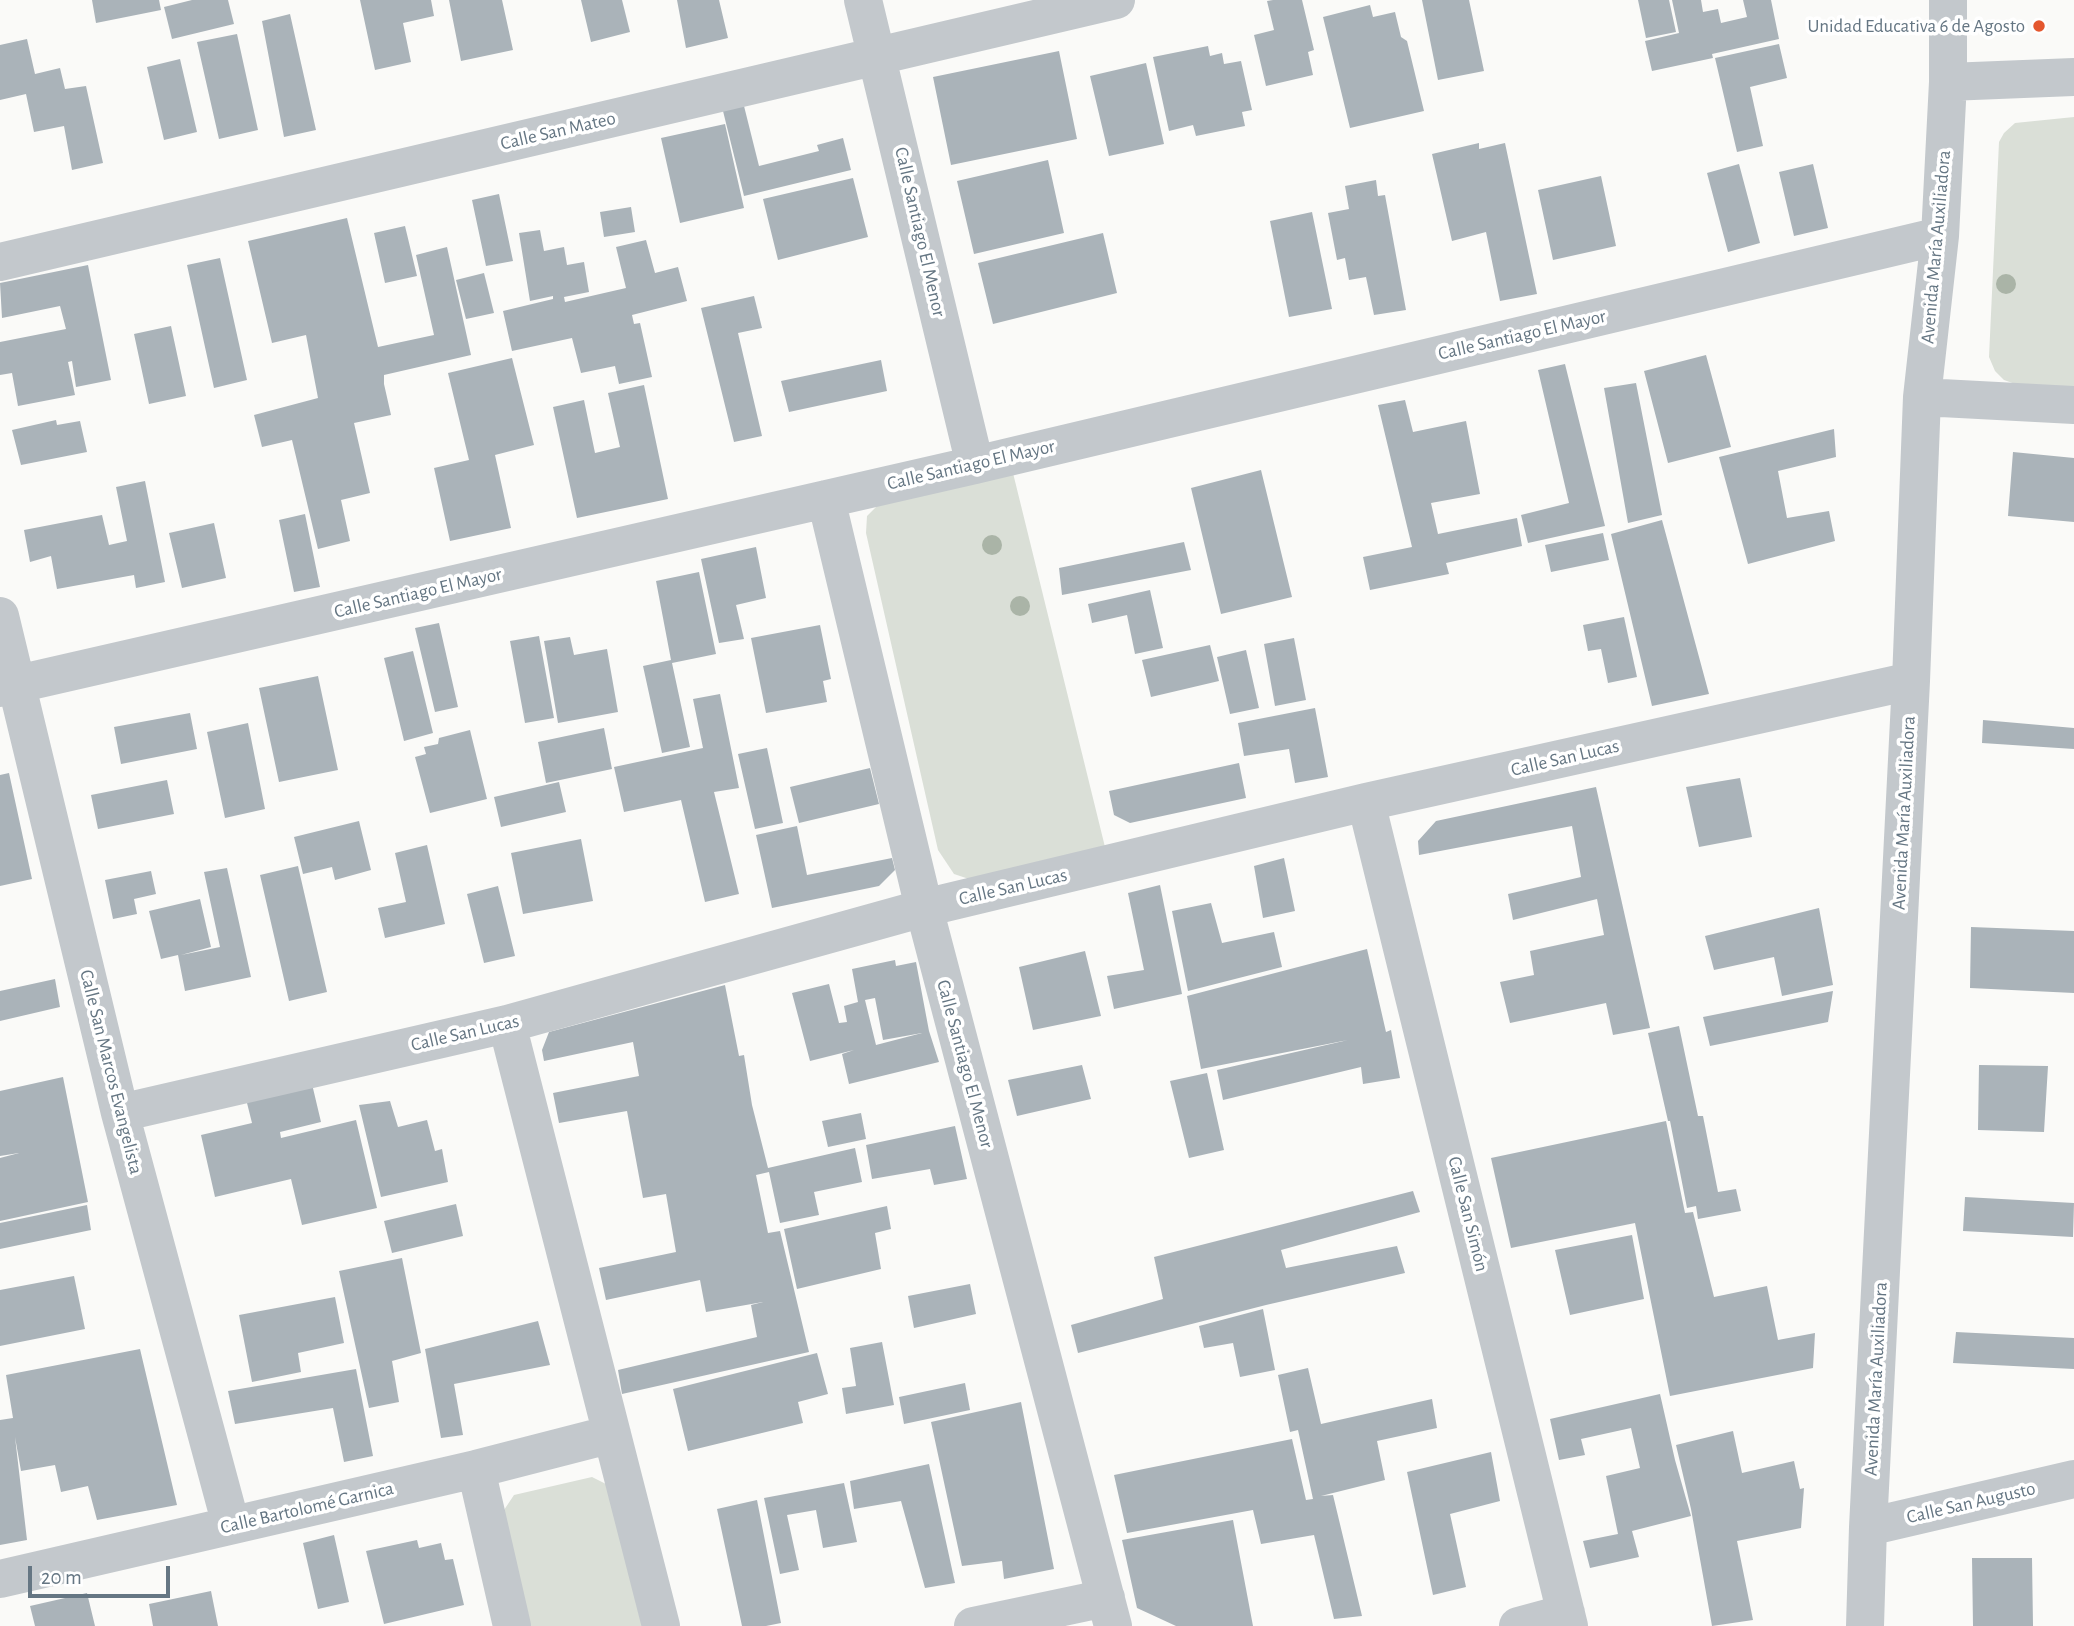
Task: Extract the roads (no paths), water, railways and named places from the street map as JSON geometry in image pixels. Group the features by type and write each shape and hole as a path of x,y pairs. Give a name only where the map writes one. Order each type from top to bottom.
{"street":[{"name":"Calle Santiago El Menor","path":"863,0 975,465"},
{"name":"Calle San Mateo","path":"0,262 1116,0"},
{"name":"Avenida María Auxiliadora","path":"1865,1626 1911,681 1922,397 1940,236 1948,82 1948,0"},
{"path":"1948,82 2074,77"},
{"name":"Calle Santiago El Mayor","path":"8,687 975,465 1940,236"},
{"path":"1922,397 2074,405"},
{"name":"Calle Santiago El Menor","path":"826,499 924,908 1109,1612"},
{"name":"Calle San Marcos Evangelista","path":"0,616 8,687 231,1525"},
{"name":"Calle San Lucas","path":"120,1113 507,1024 924,908 1366,802 1911,681"},
{"name":"Calle San Simón","path":"1366,802 1568,1620"},
{"path":"507,1024 661,1626"},
{"name":"Calle Bartolomé Garnica","path":"0,1579 476,1469 612,1434"},
{"path":"476,1469 512,1626"},
{"name":"Calle San Augusto","path":"1868,1527 2074,1479"},
{"path":"973,1626 1109,1612"},
{"path":"1518,1626 1568,1620"}],"place":[{"name":"Unidad Educativa 6 de Agosto","path":"2039,26"}]}
